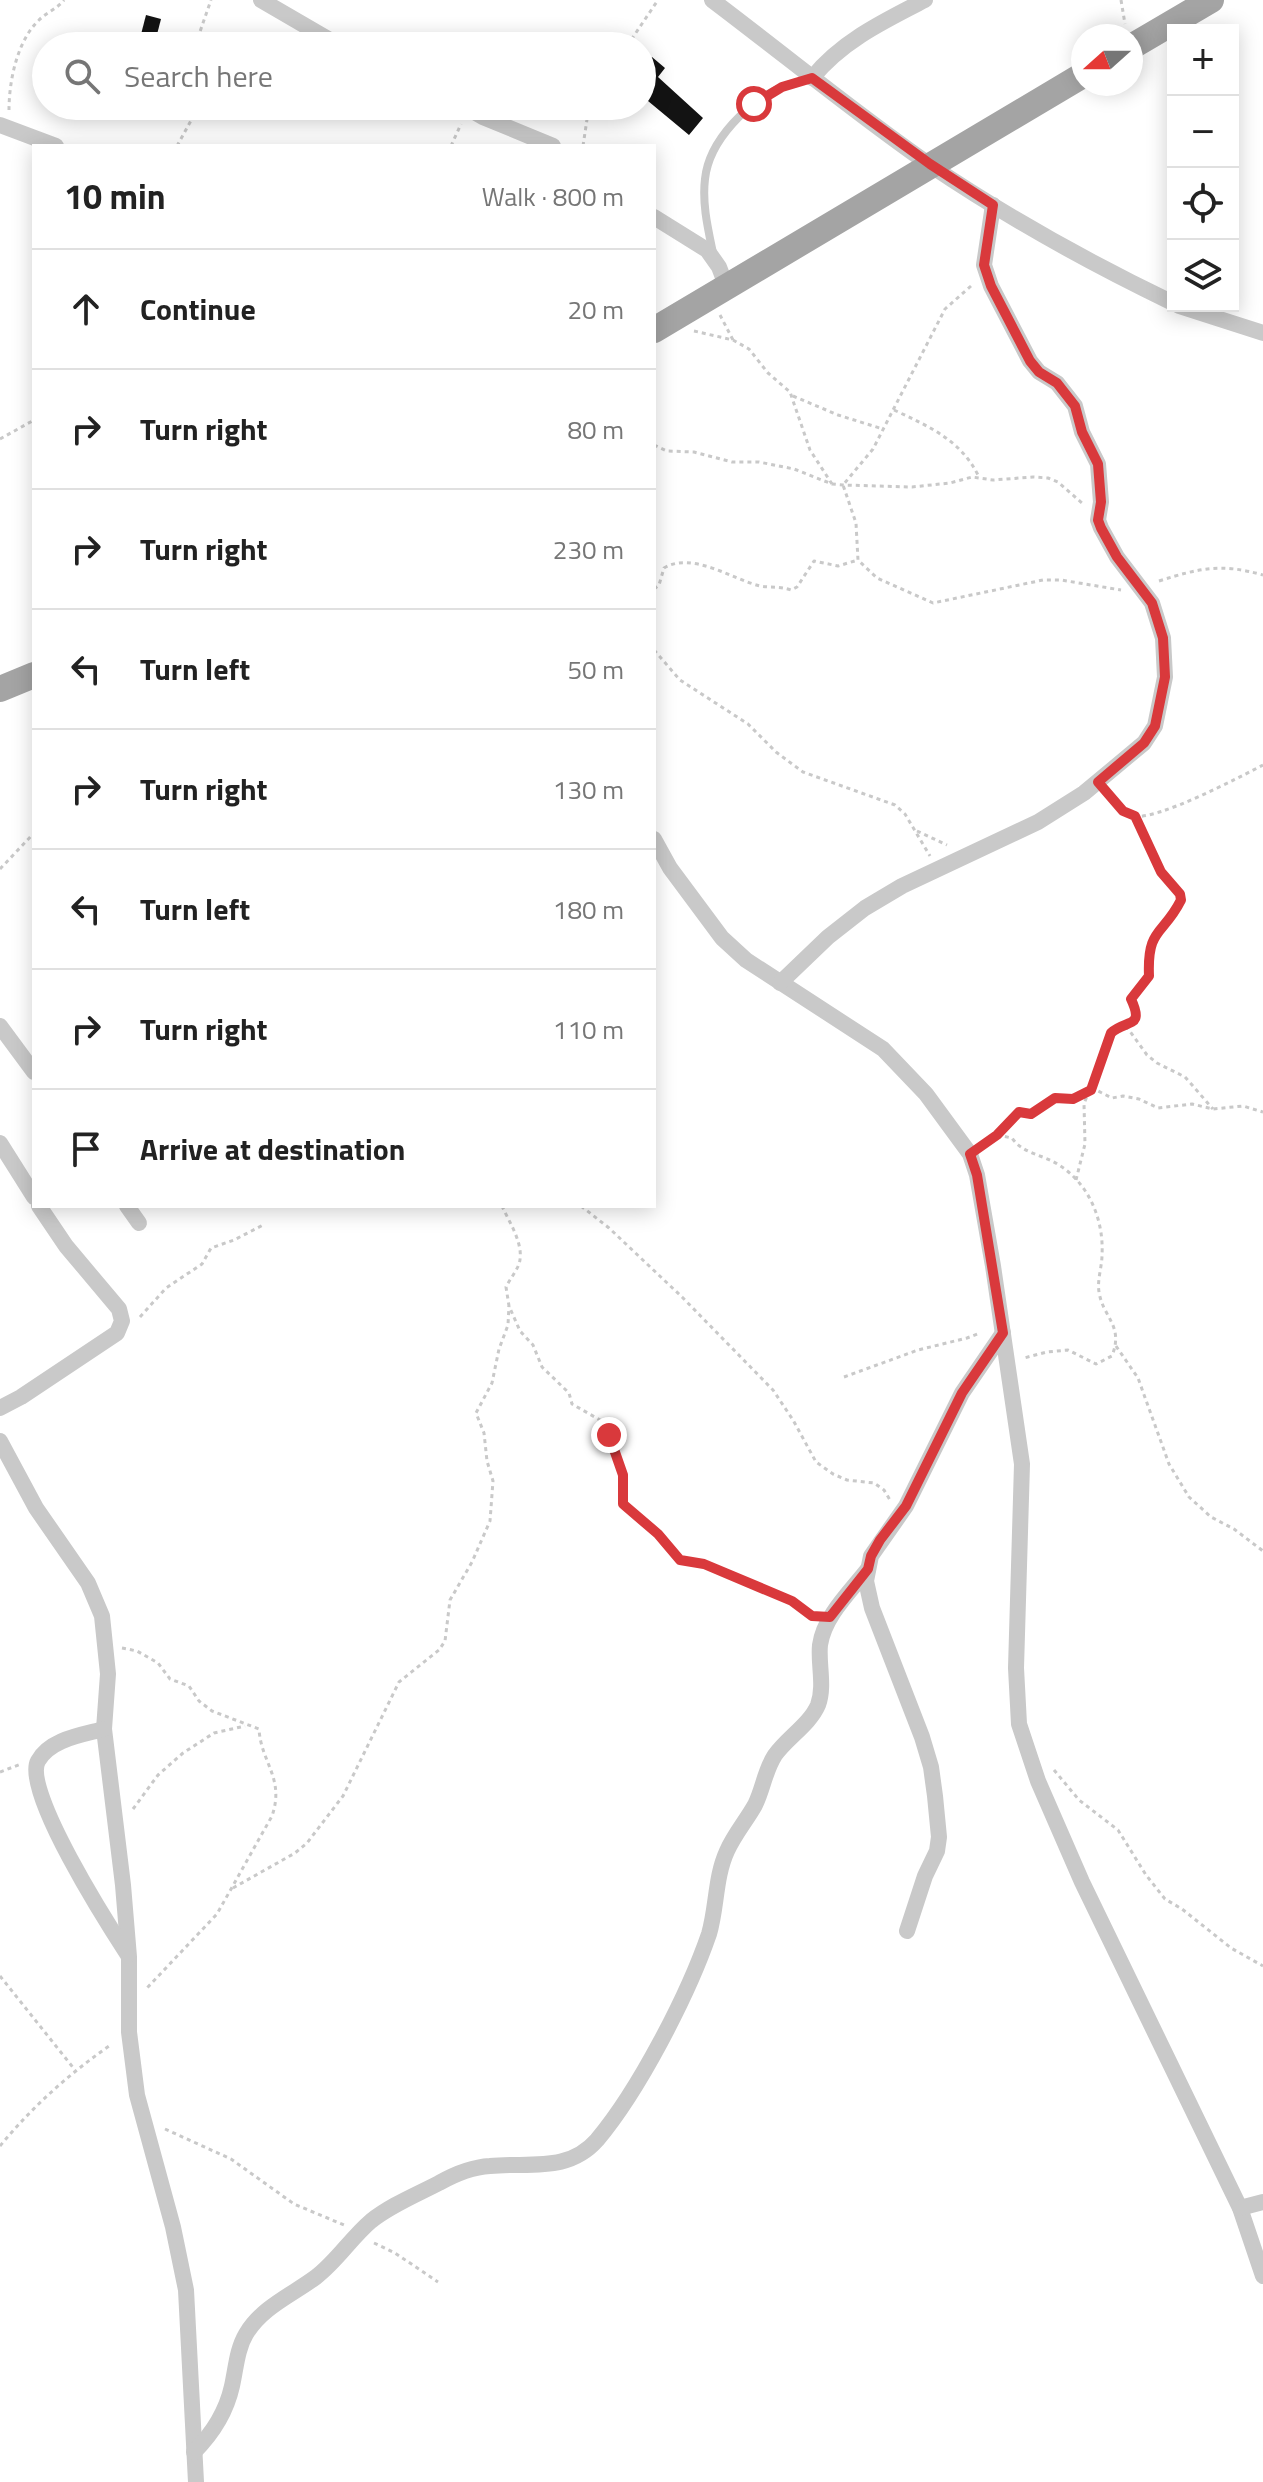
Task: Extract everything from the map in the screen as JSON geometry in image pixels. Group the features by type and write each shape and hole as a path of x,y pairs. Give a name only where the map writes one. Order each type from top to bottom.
{"main road":[{"path":"1143,29 1211,0"},
{"path":"659,328 1071,82"},
{"path":"0,689 32,676"}],"street":[{"path":"261,0 316,32"},
{"path":"712,0 930,164 993,205 1120,278 1167,300"},
{"path":"812,78 835,53 860,35 925,0"},
{"path":"493,120 548,144"},
{"path":"7,127 51,144"},
{"path":"780,983 828,937 865,908 902,886 1038,822 1098,782 1144,743 1155,726 1165,677 1163,638 1152,603 1117,557 1098,520 1101,502 1098,464 1082,432 1075,406 1057,383 1039,372 1030,361 985,273 984,257 993,205"},
{"path":"656,218 707,250 714,258 719,293"},
{"path":"1198,312 1263,333"},
{"path":"656,843 670,868 722,938 746,960 883,1049 926,1094 970,1154 977,1175 1009,1362 1022,1464 1016,1668 1019,1724 1038,1781 1082,1882 1240,2208 1263,2276"},
{"path":"0,1026 32,1069"},
{"path":"0,1143 32,1194"},
{"path":"0,1408 117,1333 122,1321 119,1309 66,1246 40,1208"},
{"path":"128,1208 139,1223"},
{"path":"907,1931 925,1876 937,1851 939,1837 935,1796 922,1737 869,1600 866,1581 871,1556 924,1474 962,1393 1002,1327"},
{"path":"0,1441 36,1508 88,1583 102,1616 107,1649 104,1729 129,1957 129,2032 143,2119 173,2227 186,2290 196,2482"},
{"path":"194,2452 221,2419 246,2333 277,2302 329,2265 380,2215 458,2173 491,2166 563,2162 580,2156 597,2140 658,2046 710,1930 725,1855 755,1805 771,1760 814,1713 819,1703 820,1642 830,1617 868,1569"},
{"path":"104,1729 62,1740 46,1751 37,1762 35,1772 38,1786 71,1860 129,1957"},
{"path":"1240,2208 1263,2202"}],"lane":[{"path":"714,258 705,213 705,177 718,140 754,104 782,87 812,78"}],"path":[{"path":"7,127 9,95 18,57 37,22 64,0"},
{"path":"200,32 211,0"},
{"path":"636,32 658,0"},
{"path":"1121,0 1126,24"},
{"path":"178,144 191,120"},
{"path":"452,144 461,120"},
{"path":"583,144 587,120"},
{"path":"843,485 873,449 945,309 985,273"},
{"path":"719,293 733,340"},
{"path":"659,328 733,340 755,354 768,373 793,396 883,429"},
{"path":"793,396 810,450 832,484"},
{"path":"894,410 951,439 972,462 979,477"},
{"path":"0,439 32,421"},
{"path":"656,446 667,451 694,452 732,462 759,462 794,469 832,484 843,485 912,487 979,477 993,480 1048,478 1071,493 1098,520"},
{"path":"843,485 856,523 858,560 877,578 933,603 1043,580 1072,581 1121,590 1215,566 1263,575"},
{"path":"656,587 664,568 678,562 702,566 758,585 791,590 797,587 814,561 838,566 858,560"},
{"path":"656,652 680,680 748,724 790,765 895,805 905,814 939,868"},
{"path":"1098,782 1123,811 1135,816 1148,815 1189,801 1263,765"},
{"path":"1076,1180 1085,1144 1084,1104 1111,1033 1132,1023 1137,1017 1132,995 1149,976 1151,941 1181,900 1180,894 1161,872 1135,816"},
{"path":"915,830 968,855"},
{"path":"0,869 32,835"},
{"path":"1126,1026 1147,1055 1185,1077 1213,1109"},
{"path":"970,1154 997,1135 1019,1112 1031,1114 1055,1098 1073,1099 1091,1090 1112,1098 1123,1096 1139,1099 1158,1108 1192,1104 1213,1109 1243,1106 1263,1112"},
{"path":"997,1135 1012,1138 1020,1148 1047,1159 1076,1180 1093,1204 1099,1223 1102,1257 1098,1288 1116,1333 1112,1356 1096,1364 1068,1350 1009,1362"},
{"path":"233,1888 307,1843 343,1796 399,1682 439,1650 445,1641 450,1600 472,1562 490,1521 493,1481 484,1433 476,1413 492,1383 508,1325 506,1287 520,1256 518,1243 503,1208"},
{"path":"584,1208 682,1297 773,1390 816,1462 847,1480 874,1483 884,1490 890,1498 896,1519"},
{"path":"117,1333 138,1319 166,1288 202,1264 211,1248 265,1224"},
{"path":"509,1306 520,1331 533,1345 542,1367 566,1389 572,1404 603,1425 620,1463 625,1507 658,1534 675,1557 685,1562 704,1564 792,1601 812,1616 830,1617"},
{"path":"844,1377 918,1350 1002,1327"},
{"path":"1116,1346 1138,1378 1169,1464 1189,1497 1211,1517 1234,1529 1263,1551"},
{"path":"107,1649 130,1649 148,1656 162,1666 170,1679 189,1686 204,1706 259,1729 259,1745 273,1771 277,1802 217,1914 130,2005"},
{"path":"117,1831 158,1775 183,1753 214,1733 248,1725"},
{"path":"1049,1761 1060,1780 1079,1800 1118,1830 1165,1899 1231,1948 1263,1966"},
{"path":"0,1976 75,2070"},
{"path":"1,2143 75,2070 129,2032"},
{"path":"143,2119 231,2159 294,2204 361,2231 368,2240 395,2253 438,2282"}],"building":[{"path":"146,15 161,19 158,32 142,32"},
{"path":"656,60 665,68 658,77 703,118 689,135 656,108"}],"route":[{"path":"609,1435 623,1475 623,1504 664,1540 675,1557 685,1562 704,1564 792,1601 812,1616 830,1617 868,1569 880,1540 906,1506 924,1474 962,1393 1003,1333 977,1175 970,1154 997,1135 1019,1112 1031,1114 1055,1098 1073,1099 1091,1090 1111,1033 1132,1023 1137,1017 1131,999 1149,976 1151,941 1181,900 1180,894 1156,863 1135,816 1123,811 1111,800 1098,782 1144,743 1155,726 1165,677 1163,638 1152,603 1117,557 1101,528 1098,520 1101,502 1098,464 1082,432 1075,406 1057,383 1039,372 1030,361 985,273 984,257 993,205 930,164 812,78 782,87 754,104"}]}
